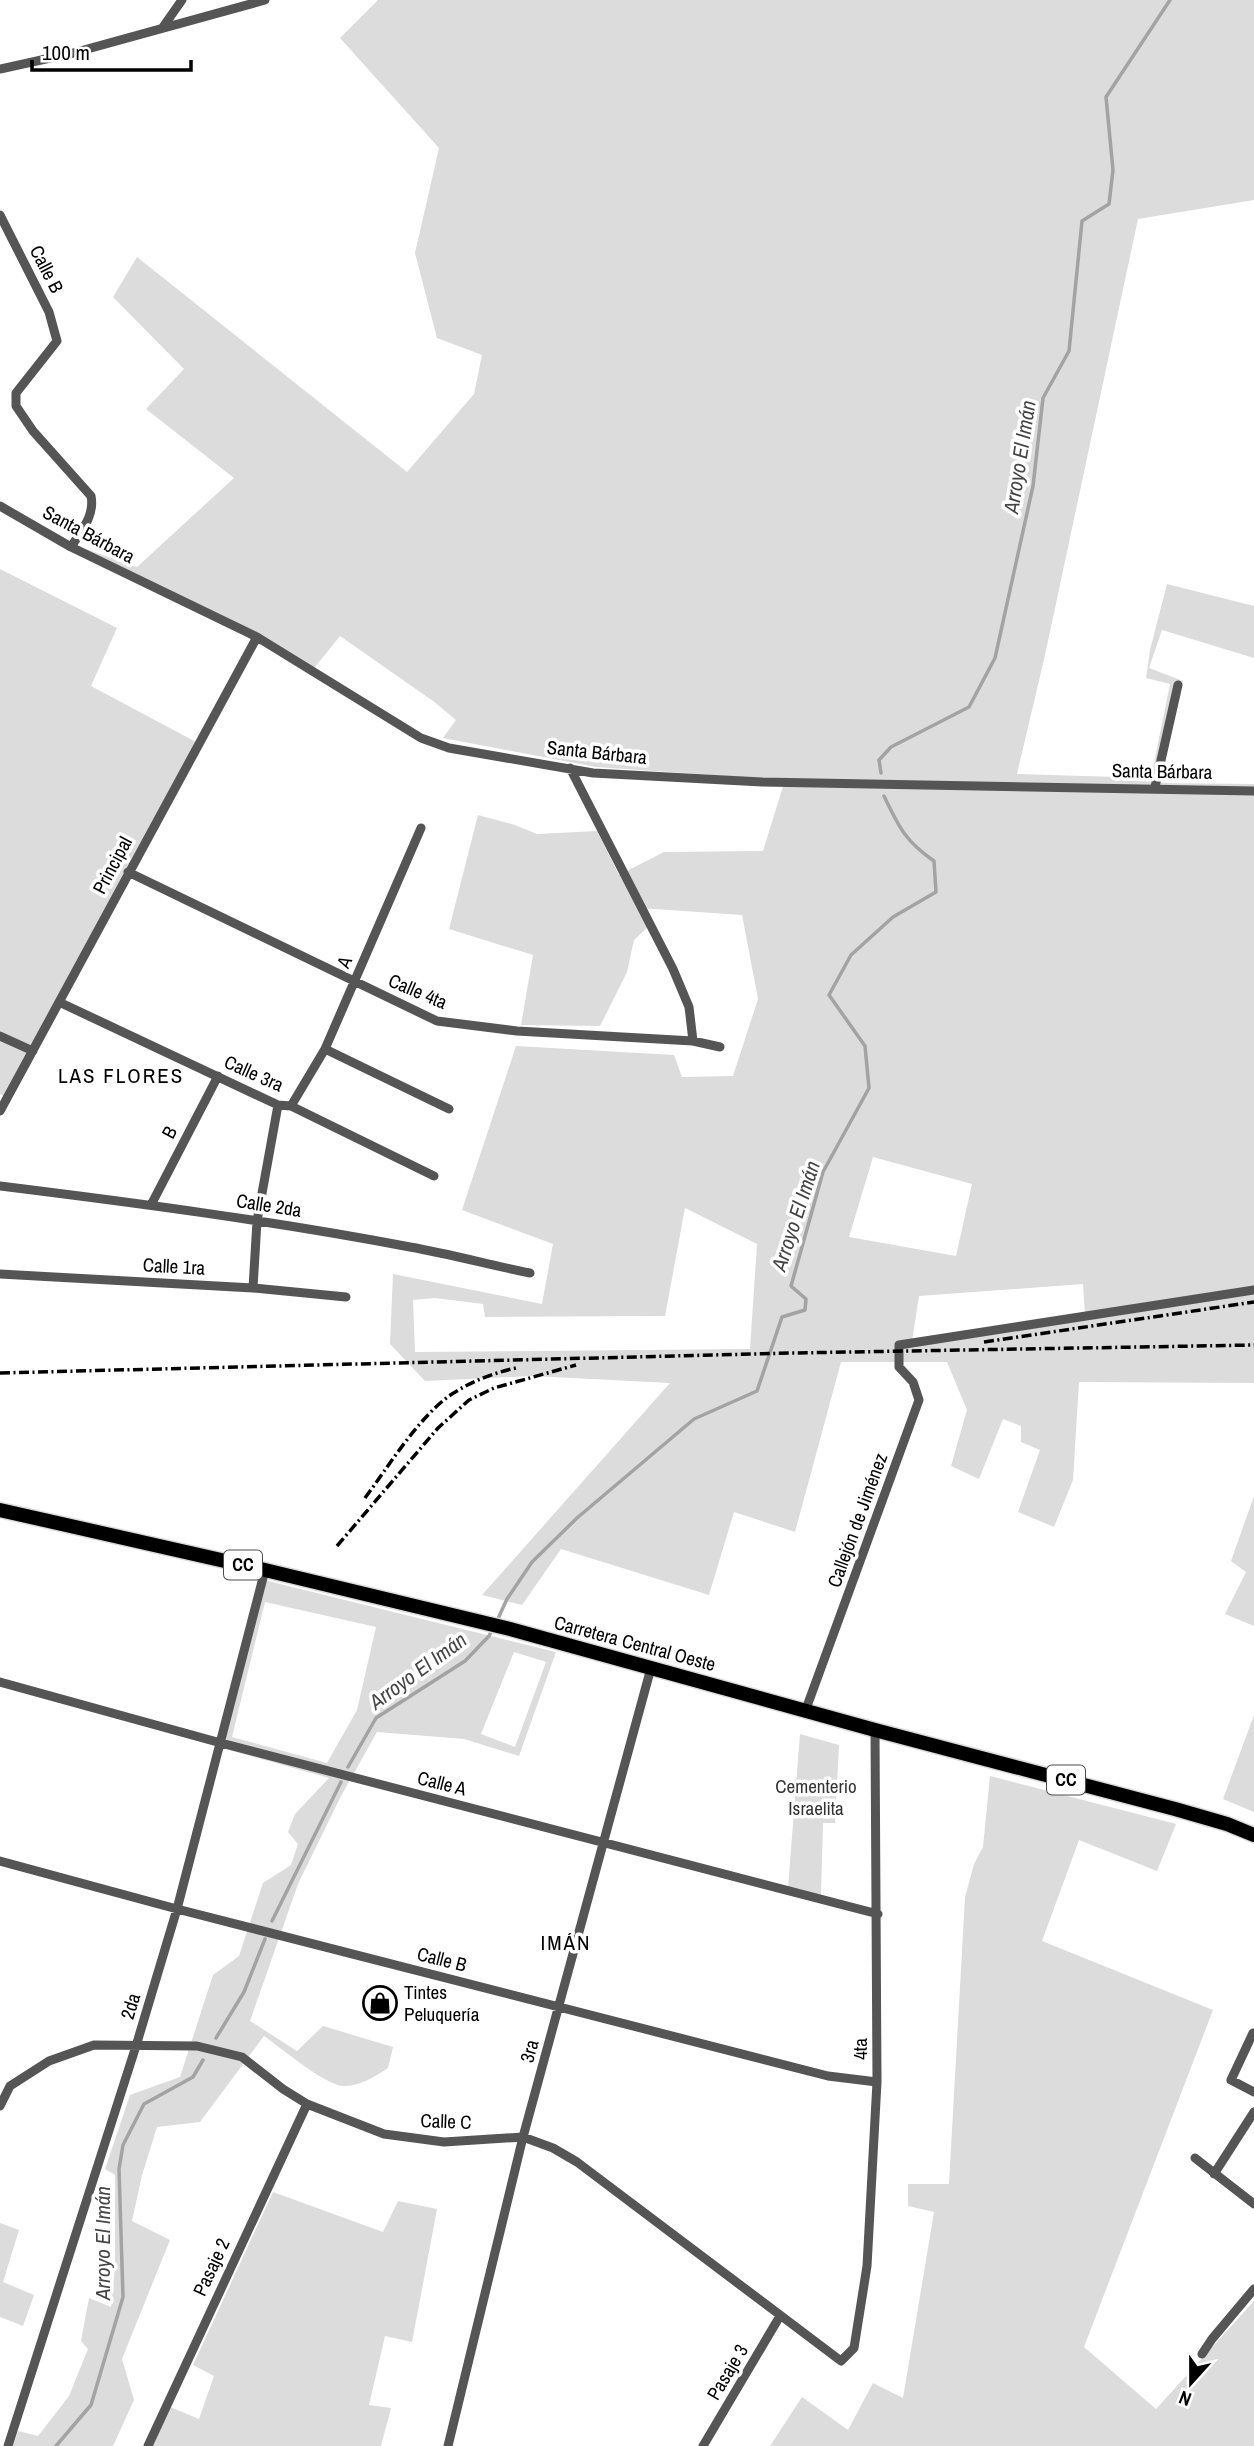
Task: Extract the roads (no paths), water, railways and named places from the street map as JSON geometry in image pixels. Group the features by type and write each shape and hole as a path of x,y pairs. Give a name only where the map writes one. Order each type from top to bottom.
{"main road":[{"name":"Carretera Central Oeste","path":"0,1510 510,1629 1175,1809 1254,1835"}],"street":[{"path":"163,27 182,0"},
{"path":"0,69 73,53 264,0"},
{"name":"Calle B","path":"0,215 49,312 57,341 16,393 16,406 33,431 91,496 93,505 89,519 71,547"},
{"name":"Santa Bárbara","path":"0,506 71,547 257,637 421,738 449,748 593,773 762,782 1155,787 1254,791"},
{"name":"Principal","path":"0,1111 257,637"},
{"path":"1155,787 1178,685"},
{"path":"570,768 673,970 689,1007 692,1041"},
{"name":"A","path":"291,1106 325,1049 421,828"},
{"name":"Calle 4ta","path":"128,872 437,1021 516,1031 692,1041 720,1047"},
{"name":"Calle 3ra","path":"59,1002 278,1105 291,1106 434,1176"},
{"path":"0,1037 33,1051"},
{"path":"325,1049 449,1109"},
{"name":"B","path":"151,1205 218,1076"},
{"path":"253,1288 257,1221 278,1105"},
{"name":"Calle 2da","path":"0,1186 257,1221 413,1247 530,1273"},
{"name":"Calle 1ra","path":"0,1274 253,1288 345,1297"},
{"name":"Callejón de Jiménez","path":"806,1709 919,1400 913,1382 899,1367 899,1345 1254,1290"},
{"name":"2da","path":"8,2446 177,1909 265,1570"},
{"name":"3ra","path":"448,2446 523,2137 651,1668"},
{"name":"Calle A","path":"0,1682 221,1743 878,1914"},
{"name":"4ta","path":"841,2361 854,2348 867,2266 877,2082 876,1730"},
{"name":"Calle B","path":"0,1861 828,2076 877,2082"},
{"path":"1253,2033 1231,2080 1254,2092"},
{"name":"Calle C","path":"10,2086 49,2061 94,2045 197,2046 243,2057 283,2090 307,2104 384,2134 444,2142 523,2137 553,2148 576,2162 841,2361"},
{"path":"0,2078 10,2086 0,2106"},
{"name":"Pasaje 2","path":"148,2446 307,2104"},
{"path":"1214,2174 1254,2112"},
{"path":"1195,2158 1254,2204"},
{"path":"1202,2354 1254,2289"},
{"name":"Pasaje 3","path":"703,2446 780,2316"}],"waterway":[{"name":"Arroyo El Imán","path":"881,773 879,760 891,747 969,707 995,658 1033,486 1043,398 1069,351 1082,221 1109,204 1113,170 1106,97 1170,0"},
{"name":"Arroyo El Imán","path":"496,1623 507,1599 532,1562 577,1518 694,1419 757,1391 782,1317 805,1310 806,1299 791,1286 823,1172 869,1088 865,1046 829,995 851,955 893,917 936,892 934,861 904,833 884,796"},
{"name":"Arroyo El Imán","path":"348,1767 376,1718 465,1661 492,1630"},
{"name":"Arroyo El Imán","path":"272,1921 341,1782"},
{"name":"Arroyo El Imán","path":"216,2038 244,1992 265,1939"},
{"name":"Arroyo El Imán","path":"56,2446 91,2405 123,2297 119,2169 123,2145 144,2104 193,2077 203,2060"}],"railway":[{"path":"984,1342 1254,1302"},
{"path":"0,1373 792,1353 1254,1345"},
{"path":"337,1546 438,1428 469,1400 494,1388 576,1365"},
{"path":"365,1498 405,1442 440,1403 475,1381 516,1368"}],"place":[{"name":"Tintes Peluquería","path":"380,2003"}],"district":[{"name":"LAS FLORES","path":"121,1076"},
{"name":"IMÁN","path":"566,1943"}],"park label":[{"name":"Cementerio Israelita","path":"816,1797"}]}
